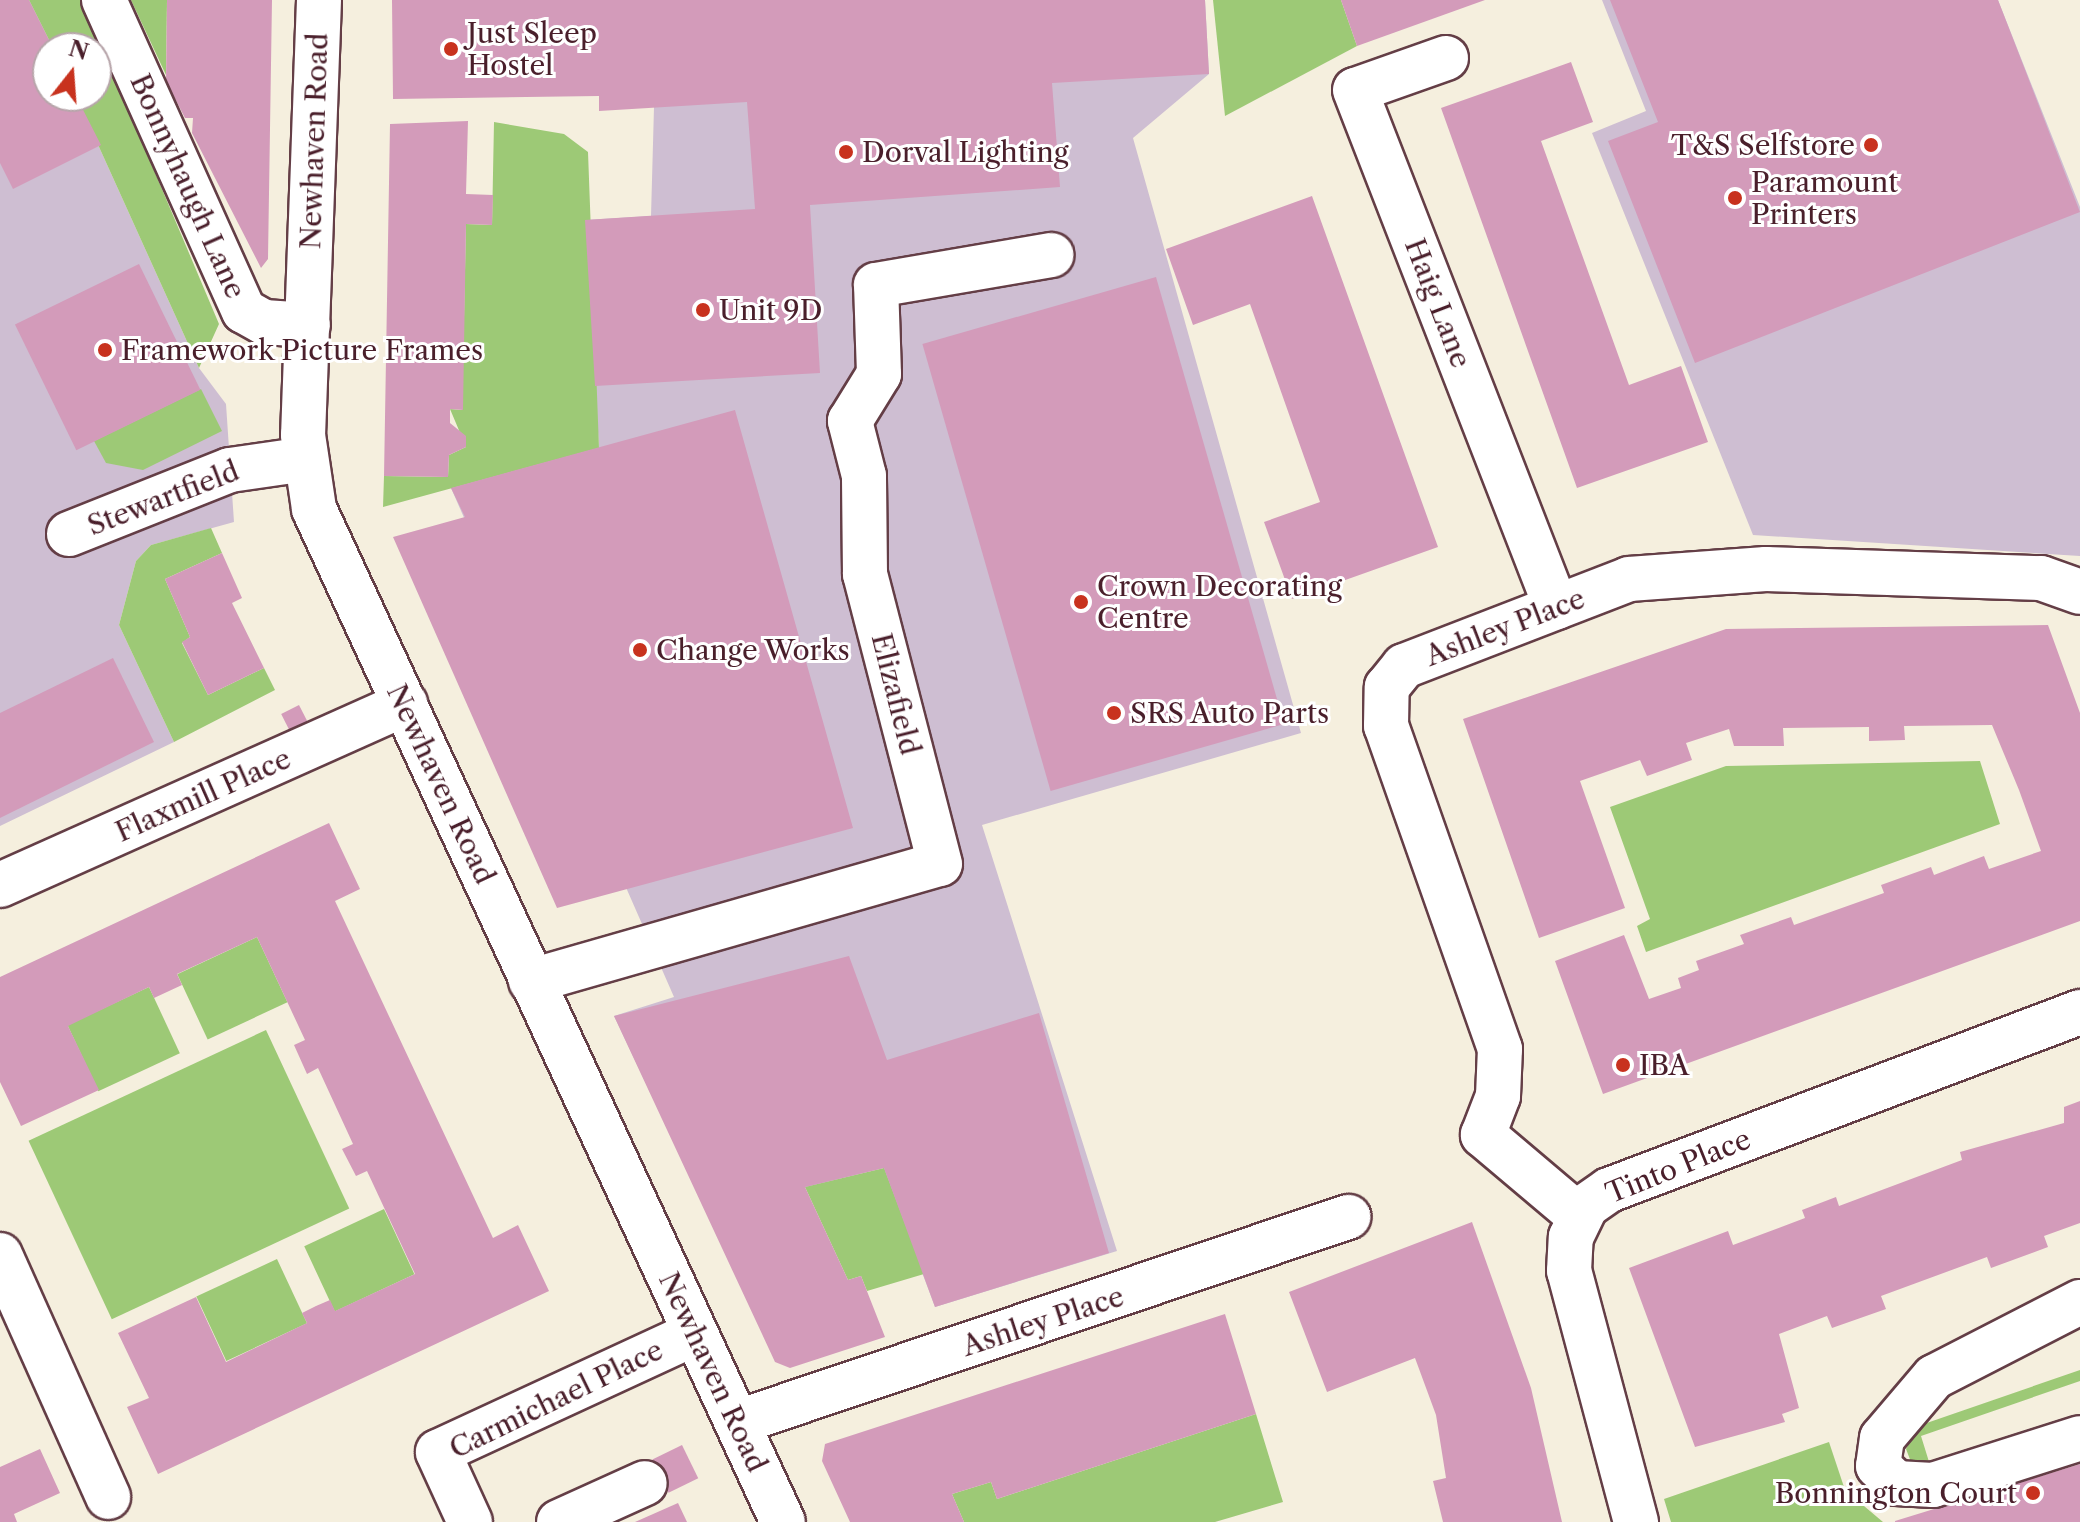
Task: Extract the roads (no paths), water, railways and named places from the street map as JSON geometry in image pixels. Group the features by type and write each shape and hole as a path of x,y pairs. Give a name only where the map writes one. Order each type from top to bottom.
{"street":[{"name":"Bonnyhaugh Lane","path":"104,0 244,311 264,322 308,325"},
{"name":"Newhaven Road","path":"319,0 306,459 323,536 405,704 783,1522"},
{"name":"Haig Lane","path":"1446,58 1355,90 1556,607"},
{"name":"Elizafield","path":"531,981 940,864 865,574 864,476 850,421 879,374 876,285 1051,255"},
{"name":"Stewartfield","path":"69,534 230,470 306,459"},
{"name":"Ashley Place","path":"1579,1216 1483,1135 1498,1096 1500,1049 1386,726 1387,687 1404,666 1629,579 1766,569 2041,578 2080,592"},
{"name":"Flaxmill Place","path":"0,885 405,704"},
{"name":"Tinto Place","path":"1636,1522 1569,1271 1579,1216 1609,1190 2080,1012"},
{"name":"Ashley Place","path":"738,1422 1348,1217"},
{"path":"0,1255 108,1497"},
{"path":"2080,1302 1934,1377 1882,1438 1878,1466 1896,1483 1933,1485 2080,1438"},
{"name":"Carmichael Place","path":"470,1522 438,1452 695,1333"},
{"path":"559,1522 645,1483"}],"place":[{"name":"Just Sleep Hostel","path":"451,49"},
{"name":"T&S Selfstore","path":"1871,145"},
{"name":"Dorval Lighting","path":"846,152"},
{"name":"Paramount Printers","path":"1735,198"},
{"name":"Unit 9D","path":"703,310"},
{"name":"Framework Picture Frames","path":"105,350"},
{"name":"Crown Decorating Centre","path":"1081,602"},
{"name":"Change Works","path":"640,650"},
{"name":"SRS Auto Parts","path":"1114,713"},
{"name":"IBA","path":"1623,1065"},
{"name":"Bonnington Court","path":"2033,1493"}]}
